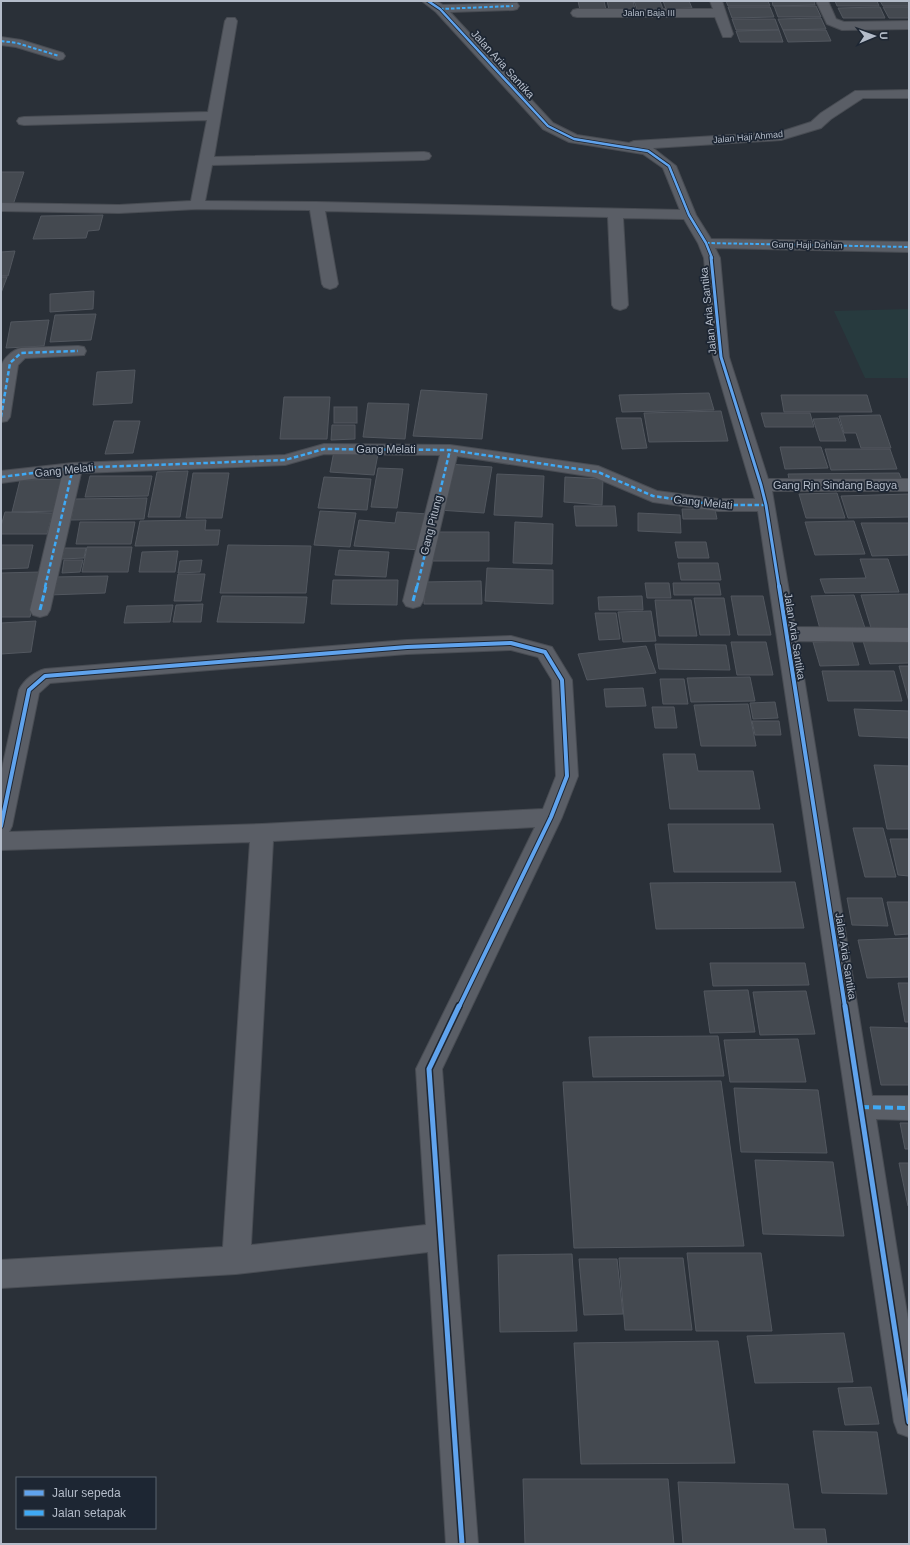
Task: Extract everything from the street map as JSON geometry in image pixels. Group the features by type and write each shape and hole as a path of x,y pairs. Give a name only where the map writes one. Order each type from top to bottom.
{"street":[{"name":"Jalan Aria Santika","path":"428,1 440,9 548,126 574,139 648,151 669,166 689,215 706,243 712,258 721,357 764,495 861,1107 909,1422"},
{"path":"716,1 727,34"},
{"path":"822,1 831,21 842,26 909,25"},
{"path":"440,9 513,6"},
{"name":"Jalan Baja III","path":"577,13 720,13"},
{"path":"197,205 231,21"},
{"path":"1,41 17,43 59,56"},
{"name":"Jalan Haji Ahmad","path":"624,146 781,136 816,125 826,116 860,94 909,94"},
{"path":"24,121 214,116"},
{"path":"206,161 424,156"},
{"path":"1,208 119,209 197,205 317,206 689,215"},
{"path":"317,206 330,284"},
{"path":"615,213 620,305"},
{"name":"Gang Haji Dahlan","path":"706,243 909,247"},
{"path":"1,416 10,363 21,353 78,351"},
{"name":"Gang Melati","path":"1,478 72,468 285,460 295,459 316,450 324,449 450,450 598,472 652,496 718,506 764,495"},
{"name":"Gang Pitung","path":"413,601 450,450"},
{"path":"40,610 72,468"},
{"name":"Gang Rjn Sindang Bagya","path":"764,495 909,485"},
{"path":"786,634 909,635"},
{"path":"1,826 29,690 45,676 407,647 511,643 545,652 562,680 567,776 551,817 429,1069 462,1544"},
{"path":"1,841 262,833 551,817"},
{"path":"236,1260 262,833"},
{"path":"861,1107 909,1108"},
{"path":"1,1274 236,1260 441,1237"}],"green space":[{"path":"909,309 909,378 865,378 834,311"}],"building":[{"path":"578,1 604,1 606,10 580,10"},
{"path":"607,1 633,1 635,9 609,9"},
{"path":"634,1 660,1 663,9 637,9"},
{"path":"663,1 689,1 692,8 666,9"},
{"path":"726,1 768,1 770,6 728,6"},
{"path":"772,1 814,1 815,5 773,6"},
{"path":"835,1 877,1 879,6 837,6"},
{"path":"880,1 909,1 909,6 883,6"},
{"path":"774,6 816,6 821,17 778,17"},
{"path":"728,7 770,7 774,17 732,18"},
{"path":"880,7 885,18 843,18 838,8"},
{"path":"883,7 909,7 909,18 889,18"},
{"path":"821,18 826,29 783,30 778,19"},
{"path":"732,19 775,19 779,30 736,30"},
{"path":"779,30 783,42 740,42 736,31"},
{"path":"783,30 826,30 831,41 788,42"},
{"path":"1,172 24,172 13,205 1,206"},
{"path":"103,215 99,230 88,231 86,238 33,239 41,216"},
{"path":"15,251 8,276 1,276 1,252"},
{"path":"1,277 7,277 1,293"},
{"path":"94,291 93,309 50,312 50,294"},
{"path":"96,314 91,340 50,342 55,315"},
{"path":"49,320 44,346 6,348 11,322"},
{"path":"135,370 132,403 93,405 97,372"},
{"path":"421,390 487,394 482,439 413,436"},
{"path":"709,393 714,410 622,412 619,395"},
{"path":"781,395 867,395 872,412 784,412"},
{"path":"284,397 330,397 327,439 280,439"},
{"path":"368,403 409,404 405,439 363,437"},
{"path":"334,407 357,407 357,423 334,423"},
{"path":"721,411 728,441 649,442 644,413"},
{"path":"761,413 810,413 814,427 765,427"},
{"path":"880,415 891,448 861,448 856,433 844,433 839,416"},
{"path":"616,418 641,418 647,448 622,449"},
{"path":"838,418 846,441 820,441 813,419"},
{"path":"114,421 140,421 133,453 105,454"},
{"path":"332,425 355,425 355,439 331,440"},
{"path":"780,447 821,447 828,468 785,469"},
{"path":"825,449 890,449 897,469 831,470"},
{"path":"334,451 378,454 374,475 330,472"},
{"path":"448,464 492,467 484,513 438,510"},
{"path":"378,468 403,469 397,508 371,507"},
{"path":"188,471 180,517 148,517 157,472"},
{"path":"193,473 229,473 222,518 186,518"},
{"path":"899,473 903,483 790,484 788,474"},
{"path":"497,474 544,476 542,517 494,515"},
{"path":"90,476 152,476 148,496 85,497"},
{"path":"324,477 371,479 367,510 318,508"},
{"path":"565,477 603,479 602,505 564,502"},
{"path":"68,479 61,511 12,512 20,480"},
{"path":"837,493 845,518 806,518 799,494"},
{"path":"909,494 909,517 848,518 841,496"},
{"path":"147,498 144,519 71,520 75,499"},
{"path":"574,506 615,506 617,526 576,526"},
{"path":"682,509 715,509 717,519 683,519"},
{"path":"320,511 356,513 350,547 314,545"},
{"path":"5,512 53,513 47,534 1,534 1,526"},
{"path":"397,512 428,514 422,550 354,546 359,520 395,523"},
{"path":"638,513 680,515 681,533 638,531"},
{"path":"206,520 205,530 220,530 218,545 135,546 140,521"},
{"path":"854,521 865,554 815,555 805,522"},
{"path":"80,522 135,522 131,544 76,544"},
{"path":"515,522 553,524 552,564 513,563"},
{"path":"861,523 909,523 909,555 872,556"},
{"path":"434,532 489,532 489,561 433,561"},
{"path":"675,542 706,542 709,558 678,558"},
{"path":"1,545 33,545 28,568 1,569"},
{"path":"228,545 311,546 306,593 220,593"},
{"path":"87,547 132,547 128,572 82,572"},
{"path":"64,548 86,548 84,558 62,559"},
{"path":"339,550 389,552 386,577 335,575"},
{"path":"178,551 175,572 139,572 142,552"},
{"path":"860,559 888,559 899,592 825,593 820,579 866,578"},
{"path":"64,560 83,560 80,572 62,573"},
{"path":"202,560 200,572 178,573 180,561"},
{"path":"678,563 718,563 721,580 681,580"},
{"path":"487,568 553,570 553,604 485,601"},
{"path":"40,572 30,617 1,617 1,573"},
{"path":"178,574 205,574 201,601 174,601"},
{"path":"108,576 105,593 49,595 52,577"},
{"path":"333,580 398,580 397,605 331,604"},
{"path":"481,581 482,604 424,604 424,582"},
{"path":"645,583 669,583 671,598 647,598"},
{"path":"673,583 719,583 721,595 674,595"},
{"path":"909,594 909,630 872,631 861,595"},
{"path":"854,595 865,628 820,629 811,596"},
{"path":"222,596 307,597 304,623 217,622"},
{"path":"642,596 643,610 599,610 598,597"},
{"path":"731,596 763,596 771,635 738,635"},
{"path":"694,598 724,598 730,635 700,635"},
{"path":"655,600 691,600 697,636 659,636"},
{"path":"203,604 201,622 173,622 176,605"},
{"path":"173,605 170,622 124,623 127,606"},
{"path":"651,611 656,641 623,642 618,612"},
{"path":"595,613 616,613 620,639 599,640"},
{"path":"36,621 31,652 1,654 1,623"},
{"path":"909,640 909,663 870,664 863,641"},
{"path":"852,641 859,665 820,666 813,642"},
{"path":"731,642 766,642 773,675 737,675"},
{"path":"655,644 726,645 730,670 659,669"},
{"path":"646,646 656,673 587,680 578,654"},
{"path":"899,666 909,666 909,702"},
{"path":"822,671 894,671 902,701 828,701"},
{"path":"750,677 755,701 691,702 687,678"},
{"path":"660,679 684,679 688,704 663,704"},
{"path":"643,688 646,706 606,707 604,689"},
{"path":"775,702 778,718 753,719 750,703"},
{"path":"748,704 756,746 701,746 694,705"},
{"path":"652,707 674,707 677,728 655,728"},
{"path":"854,709 909,711 909,738 859,736"},
{"path":"752,721 779,721 781,735 755,735"},
{"path":"663,754 695,754 698,771 753,771 760,809 670,809"},
{"path":"874,765 909,766 909,829 887,829"},
{"path":"668,824 773,824 781,872 674,872"},
{"path":"853,828 883,828 896,877 865,877"},
{"path":"890,839 909,839 909,876 898,875"},
{"path":"795,882 804,928 656,929 650,883"},
{"path":"847,898 882,898 888,926 852,925"},
{"path":"887,902 909,902 909,934 895,935"},
{"path":"909,938 909,977 867,978 858,940"},
{"path":"710,963 805,963 809,985 713,986"},
{"path":"898,983 909,983 909,1022 905,1022"},
{"path":"748,990 755,1032 710,1033 704,991"},
{"path":"806,991 815,1034 760,1035 753,992"},
{"path":"870,1027 909,1028 909,1085 881,1085"},
{"path":"718,1036 724,1076 593,1077 589,1037"},
{"path":"798,1039 806,1082 730,1082 724,1040"},
{"path":"721,1081 744,1246 574,1248 563,1082"},
{"path":"734,1088 818,1090 827,1153 741,1152"},
{"path":"900,1123 909,1123 909,1149 905,1149"},
{"path":"755,1160 833,1162 844,1236 763,1234"},
{"path":"899,1163 909,1163 909,1206 908,1206"},
{"path":"687,1253 761,1253 772,1331 696,1331"},
{"path":"572,1254 577,1331 500,1332 498,1255"},
{"path":"619,1258 683,1258 692,1330 625,1330"},
{"path":"579,1259 617,1259 623,1314 584,1315"},
{"path":"844,1333 853,1382 755,1383 747,1336"},
{"path":"718,1341 735,1463 581,1464 574,1343"},
{"path":"871,1387 879,1424 845,1425 838,1388"},
{"path":"813,1431 877,1432 887,1494 822,1493"},
{"path":"523,1479 668,1479 674,1544 525,1544"},
{"path":"678,1482 788,1484 794,1529 825,1529 827,1544 683,1544"}],"marked path":[{"path":"440,9 513,6"},
{"path":"1,41 17,43 59,56"},
{"path":"706,243 909,247"},
{"path":"1,417 10,363 21,353 78,351"},
{"path":"1,477 73,468 285,460 324,449 450,450 598,472 653,496 718,505 766,505"},
{"path":"413,601 450,450"},
{"path":"40,610 73,468"},
{"path":"861,1107 909,1108"}],"cycle path":[{"path":"428,1 440,9 548,126 574,139 648,151 669,166 689,215 706,243 712,258 721,357 766,505 909,1422"},
{"path":"1,826 29,690 45,676 407,647 511,643 545,652 562,680 567,776 551,817 429,1069 462,1544"}]}
